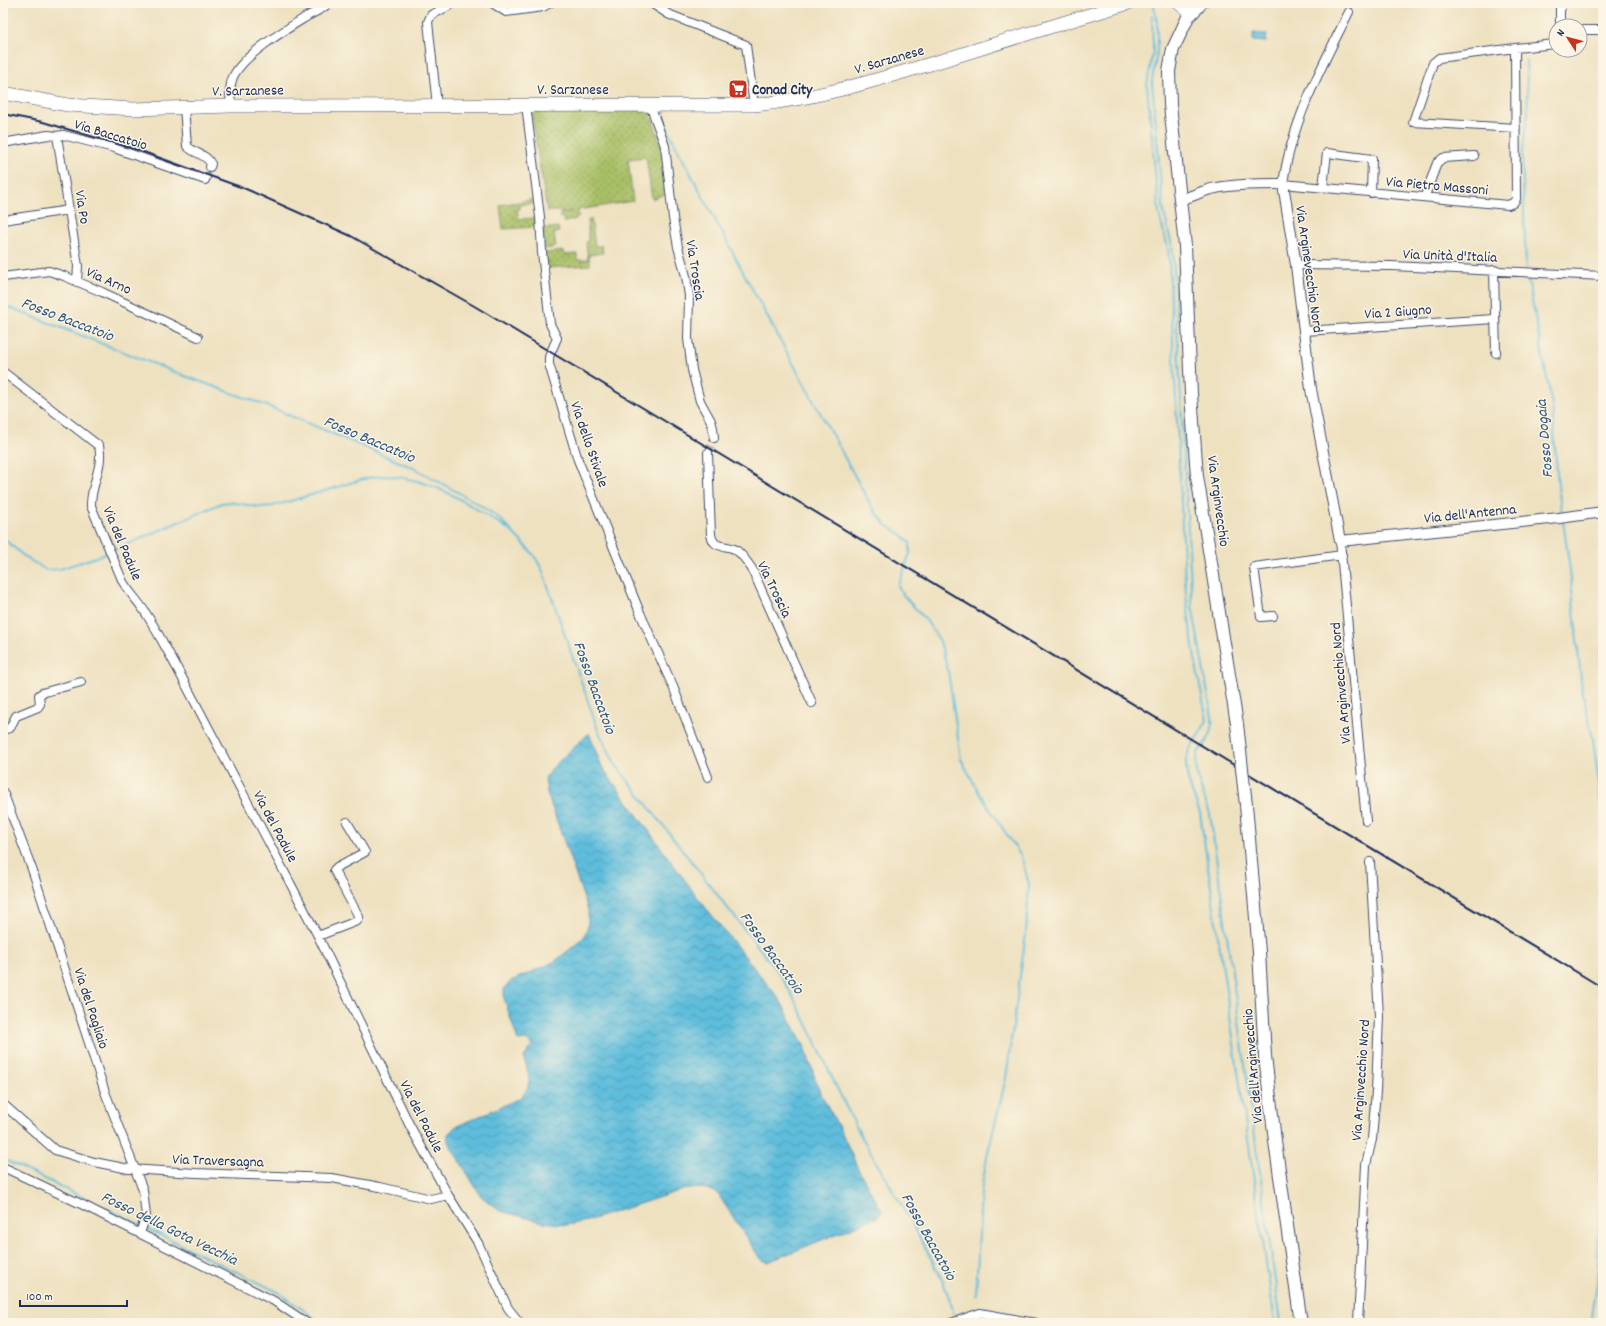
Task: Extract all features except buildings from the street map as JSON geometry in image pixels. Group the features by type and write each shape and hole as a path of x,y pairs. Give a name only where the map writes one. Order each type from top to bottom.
{"main road":[{"name":"V. Sarzanese","path":"3,93 68,105 132,110 231,106 650,105 752,104 780,102 820,94 916,68 1129,3"},
{"path":"1182,28 1181,5 1190,9 1199,5"},
{"path":"1182,28 1188,17 1199,5"},
{"name":"Via Arginvecchio","path":"1182,28 1173,49 1169,71 1170,105 1185,246 1191,394 1197,476 1237,724 1246,805"},
{"name":"Via dell'Arginvecchio","path":"1246,805 1259,952 1264,1056 1301,1323"}],"street":[{"path":"231,106 230,90 233,76 240,67 258,49 270,40 307,16 324,8 329,3"},
{"path":"437,106 428,22 431,15 452,3"},
{"path":"492,3 506,12 543,7 550,3"},
{"path":"651,3 668,14 746,45 753,98 752,104"},
{"path":"1560,3 1560,18"},
{"name":"Via Arginevecchio Nord","path":"1340,542 1311,389 1296,265 1283,184 1286,164 1292,143 1312,88 1350,12"},
{"path":"1588,30 1603,30"},
{"path":"1516,128 1413,122 1433,63 1439,58 1548,45"},
{"name":"Via Pietro Massoni","path":"1283,184 1371,193 1425,196 1508,205 1513,203 1516,199 1515,48"},
{"name":"Via dello Stivale","path":"526,105 540,217 542,252 550,324 557,338 549,357 549,364 578,460 641,615 674,689 708,776"},
{"name":"Via Troscia","path":"650,105 665,146 673,218 678,247 686,276 689,296 688,339 692,370 700,401 713,428 714,438"},
{"path":"184,107 187,146 209,159 211,164 210,167"},
{"name":"Via Baccatoio","path":"3,143 48,135 57,136 63,134 114,148 206,178"},
{"name":"Via Po","path":"57,136 78,266 77,282"},
{"path":"1323,188 1327,153 1372,158 1371,193"},
{"path":"1425,196 1437,163 1443,158 1474,156"},
{"path":"1181,199 1210,190 1231,186 1283,184"},
{"path":"3,220 69,210"},
{"name":"Via Unità d'Italia","path":"1296,265 1392,266 1603,276"},
{"path":"1494,270 1496,353"},
{"name":"Via Arno","path":"3,277 49,271 77,282 198,337"},
{"name":"Via 2 Giugno","path":"1304,331 1495,319"},
{"name":"Via del Padule","path":"3,372 99,446 100,459 91,498 91,506 128,592 142,608 153,625 177,668 318,936 410,1126 448,1195 478,1243 508,1308 520,1323"},
{"name":"Via Troscia","path":"708,453 710,535 712,541 718,545 734,548 741,554 752,569 812,703"},
{"name":"Via dell'Antenna","path":"1340,542 1563,518 1603,512"},
{"name":"Via Arginvecchio Nord","path":"1340,542 1366,821"},
{"path":"1273,616 1261,617 1254,567 1342,555"},
{"path":"3,730 10,728 16,716 38,706 40,704 39,695 42,693 81,682"},
{"name":"Via del Pagliaio","path":"3,792 32,869 105,1092 137,1171 143,1190 146,1209 145,1222 141,1232"},
{"path":"318,936 357,921 359,917 334,870 365,852 347,822"},
{"name":"Via Arginvecchio Nord","path":"1358,1323 1366,1165 1372,1138 1376,1091 1379,1016 1370,862"},
{"name":"Via Traversagna","path":"3,1104 55,1150 94,1162 137,1171 332,1178 380,1187 430,1199 448,1195"},
{"path":"3,1167 141,1232 274,1301 307,1323"},
{"path":"951,1323 980,1313 1036,1323"}],"green space":[{"path":"649,110 662,147 668,193 652,199 646,157 628,159 633,201 578,210 579,217 564,222 563,217 560,218 560,214 572,212 560,213 559,211 547,211 531,111"},
{"path":"536,199 537,203 520,205 520,209 517,210 519,219 537,218 537,227 503,229 500,205"},
{"path":"588,219 591,219 595,246 602,246 603,253 589,255 590,265 547,268 545,253 563,251 564,255 577,254 577,260 588,260 586,242 588,242"},
{"path":"558,227 559,232 554,233 556,247 545,249 542,229"}],"water":[{"path":"1253,33 1267,34 1266,42 1253,41"},
{"path":"589,733 601,765 610,778 698,898 780,1000 804,1045 819,1090 842,1133 859,1171 882,1211 878,1217 768,1262 761,1260 718,1194 714,1191 696,1188 682,1190 587,1221 567,1225 543,1222 500,1211 481,1196 448,1142 448,1134 455,1127 520,1098 524,1093 529,1079 524,1057 532,1047 531,1043 526,1040 518,1041 504,998 504,989 511,981 554,962 584,937 588,926 588,910 547,793 545,778 552,768"}],"waterway":[{"path":"1155,3 1154,7 1157,21 1157,52 1152,81 1163,208 1173,250 1192,605 1212,717 1211,733 1207,741 1199,750 1196,762 1200,785 1210,814 1281,1323"},
{"path":"1152,15 1153,51 1147,85 1159,214 1168,248 1169,261 1185,582 1194,651 1207,720 1188,753 1186,768 1189,783 1200,813 1275,1323"},
{"name":"Fosso Dogaia","path":"1526,59 1528,113 1522,154 1526,269"},
{"path":"660,114 757,298 873,509 886,525 901,534 910,543 910,553 898,586 904,596 926,620 940,641 948,671 961,759 978,791 1021,856 1029,884 1026,933 1006,1078 988,1152 981,1191 976,1295"},
{"name":"Fosso Dogaia","path":"1527,274 1552,405 1558,486 1562,514"},
{"name":"Fosso Baccatoio","path":"3,305 185,376 265,405 416,469 477,503 499,518 533,554 542,569 598,730 615,764 781,976 802,1014 858,1130 938,1271 946,1289 955,1319"},
{"path":"112,551 222,503 230,502 259,507 273,506 380,476 419,481 435,487 465,502 508,529"},
{"name":"Fosso Dogaia","path":"1563,521 1570,570 1582,690 1593,739 1603,816"},
{"path":"3,538 25,557 46,570 60,569 108,553"},
{"name":"Fosso Dogaia","path":"1591,1323 1597,1284 1603,1138"},
{"name":"Fosso della Gota Vecchia","path":"3,1159 141,1225"},
{"name":"Fosso della Gota Vecchia","path":"144,1227 278,1292 322,1323"}],"tunnel":[{"path":"708,453 714,438"}],"railway":[{"path":"3,114 43,122 138,150 246,189 351,236 476,307 1603,988"}],"place":[{"name":"Conad City","path":"738,89"}]}
